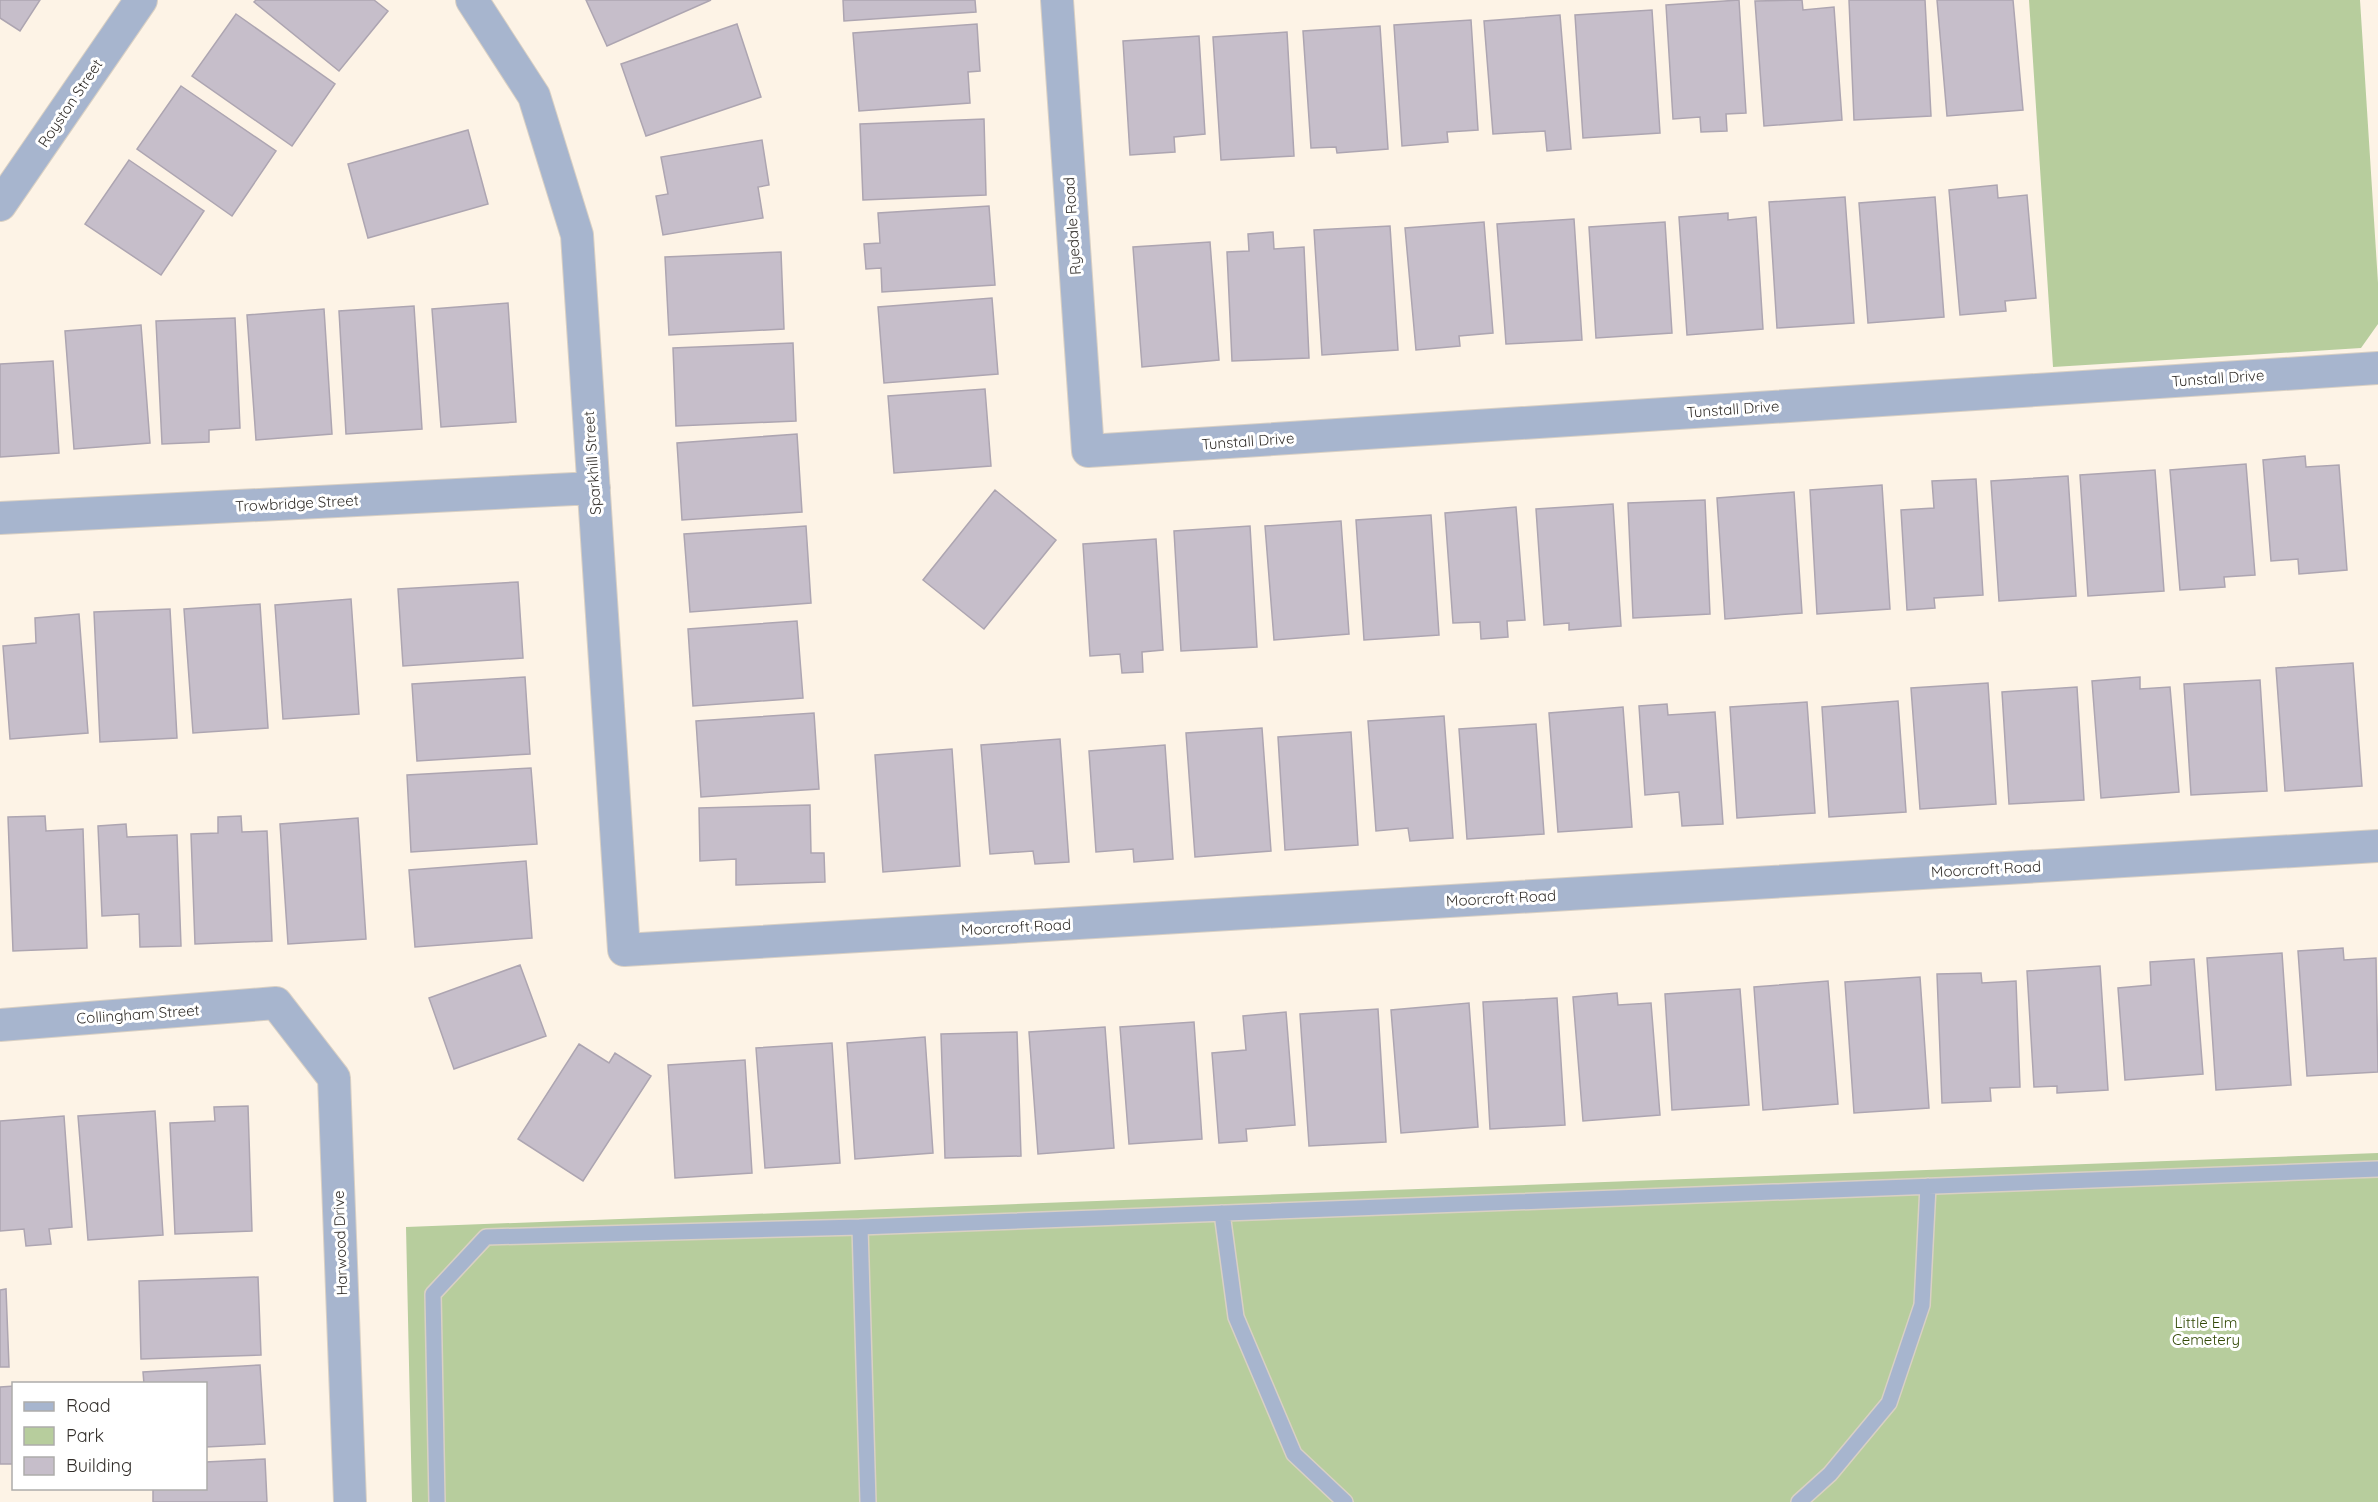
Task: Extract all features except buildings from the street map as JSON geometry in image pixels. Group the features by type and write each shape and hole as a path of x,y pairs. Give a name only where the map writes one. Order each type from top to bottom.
{"street":[{"name":"Royston Street","path":"0,205 141,0"},
{"name":"Sparkhill Street","path":"472,0 534,96 578,235 624,950"},
{"name":"Ryedale Road","path":"1057,0 1088,451"},
{"name":"Tunstall Drive","path":"1088,451 2378,368"},
{"name":"Trowbridge Street","path":"0,518 594,488"},
{"name":"Moorcroft Road","path":"624,950 2378,846"},
{"name":"Collingham Street","path":"0,1025 276,1004"},
{"name":"Harwood Drive","path":"276,1004 334,1078 350,1502"}],"lane":[{"path":"437,1502 433,1294 486,1237 860,1227 2378,1169"},
{"path":"1799,1502 1830,1474 1888,1403 1922,1305 1928,1186"},
{"path":"1222,1213 1236,1317 1294,1454 1345,1502"},
{"path":"860,1227 868,1502"}],"green space":[{"path":"2029,0 2360,0 2378,283 2378,324 2361,348 2053,367"},
{"name":"Little Elm Cemetery","path":"2378,1153 2378,1502 412,1502 406,1227"}]}
